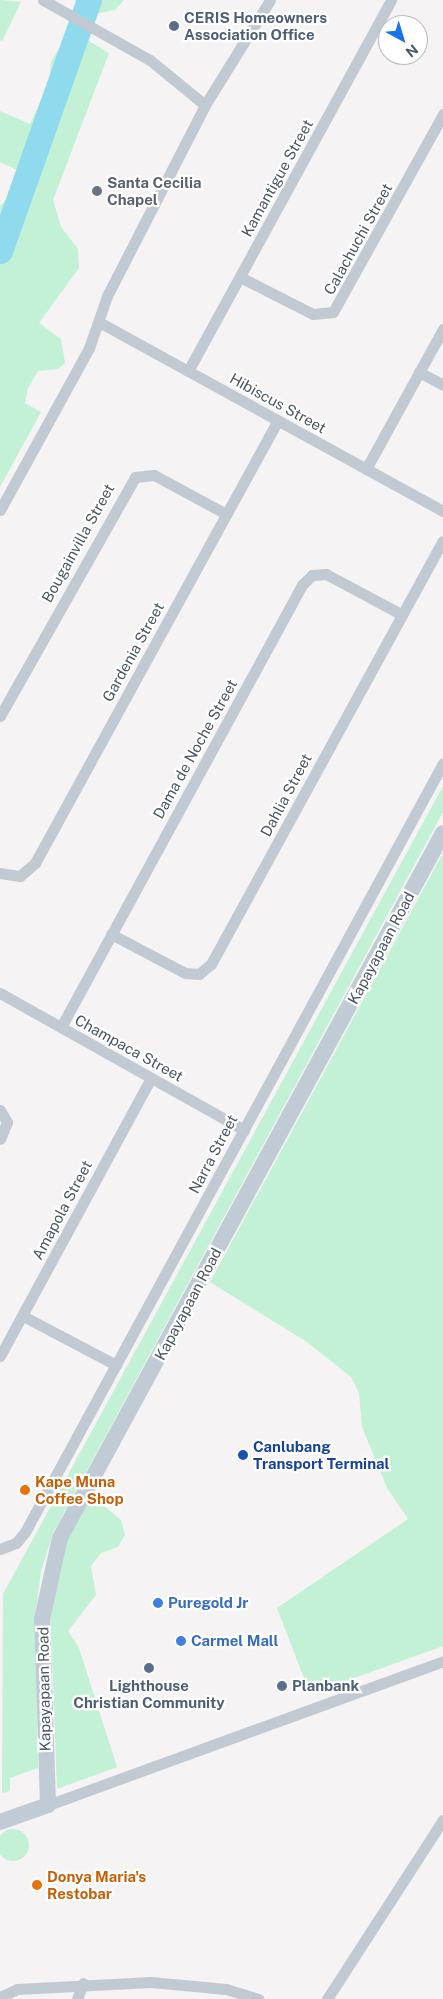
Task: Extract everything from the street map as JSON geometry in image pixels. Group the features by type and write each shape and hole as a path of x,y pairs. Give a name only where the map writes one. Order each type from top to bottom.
{"street":[{"path":"0,510 89,348 107,296 205,105 270,0"},
{"name":"Kamantigue Street","path":"188,371 391,0"},
{"path":"47,2 150,60 205,105"},
{"name":"Calachuchi Street","path":"240,277 312,314 333,312 443,114"},
{"name":"Hibiscus Street","path":"99,322 443,511"},
{"path":"366,469 443,329"},
{"path":"420,372 443,385"},
{"name":"Gardenia Street","path":"0,873 20,876 35,863 278,420"},
{"name":"Bougainvilla Street","path":"0,716 134,477 154,475 226,514"},
{"name":"Dahlia Street","path":"111,934 185,973 206,970 443,540"},
{"name":"Dama de Noche Street","path":"61,1027 306,580 326,574 401,614"},
{"name":"Narra Street","path":"0,1549 16,1542 25,1532 443,763"},
{"name":"Kapayapaan Road","path":"48,1805 42,1618 60,1538 443,833"},
{"name":"Champaca Street","path":"0,993 244,1130"},
{"name":"Amapola Street","path":"0,1356 151,1078"},
{"path":"0,1110 7,1122 0,1138"},
{"path":"23,1316 116,1365"},
{"path":"0,1822 443,1661"},
{"path":"326,1999 443,1820"},
{"path":"77,1999 83,1983"},
{"path":"0,1997 17,1989 83,1983 224,1994 259,1999"}],"green space":[{"path":"0,0 21,2 2,41 0,40"},
{"path":"74,0 124,0 115,10 99,13"},
{"path":"70,30 109,53 53,200 61,227 78,249 79,268 39,323 61,339 65,363 58,369 38,371 28,388 25,403 41,412 0,487 0,206 17,189 23,173 0,162 0,111 30,124 49,83 51,62"},
{"path":"443,786 443,812 53,1533 41,1571 35,1618 38,1768 10,1778 10,1791 2,1793 3,1594"},
{"path":"443,853 443,1646 310,1694 277,1608 408,1519 387,1488 362,1427 359,1393 351,1377 307,1342 210,1282"},
{"path":"92,1496 121,1520 125,1535 118,1547 101,1553 91,1566 96,1595 68,1631 79,1648 117,1767 57,1789 50,1606 67,1541"},
{"path":"13,1829 19,1830 24,1834 28,1839 28,1851 24,1856 19,1860 13,1861 7,1860 2,1856 -2,1851 -3,1845 -2,1839 2,1834 7,1830"}],"waterway":[{"path":"0,251 89,0"}],"place":[{"name":"CERIS Homeowners Association Office","path":"174,26"},
{"name":"Santa Cecilia Chapel","path":"97,191"},
{"name":"Canlubang Transport Terminal","path":"243,1455"},
{"name":"Kape Muna Coffee Shop","path":"25,1490"},
{"name":"Puregold Jr","path":"158,1603"},
{"name":"Carmel Mall","path":"181,1641"},
{"name":"Lighthouse Christian Community","path":"149,1668"},
{"name":"Planbank","path":"282,1686"},
{"name":"Donya Maria's Restobar","path":"37,1885"}]}
